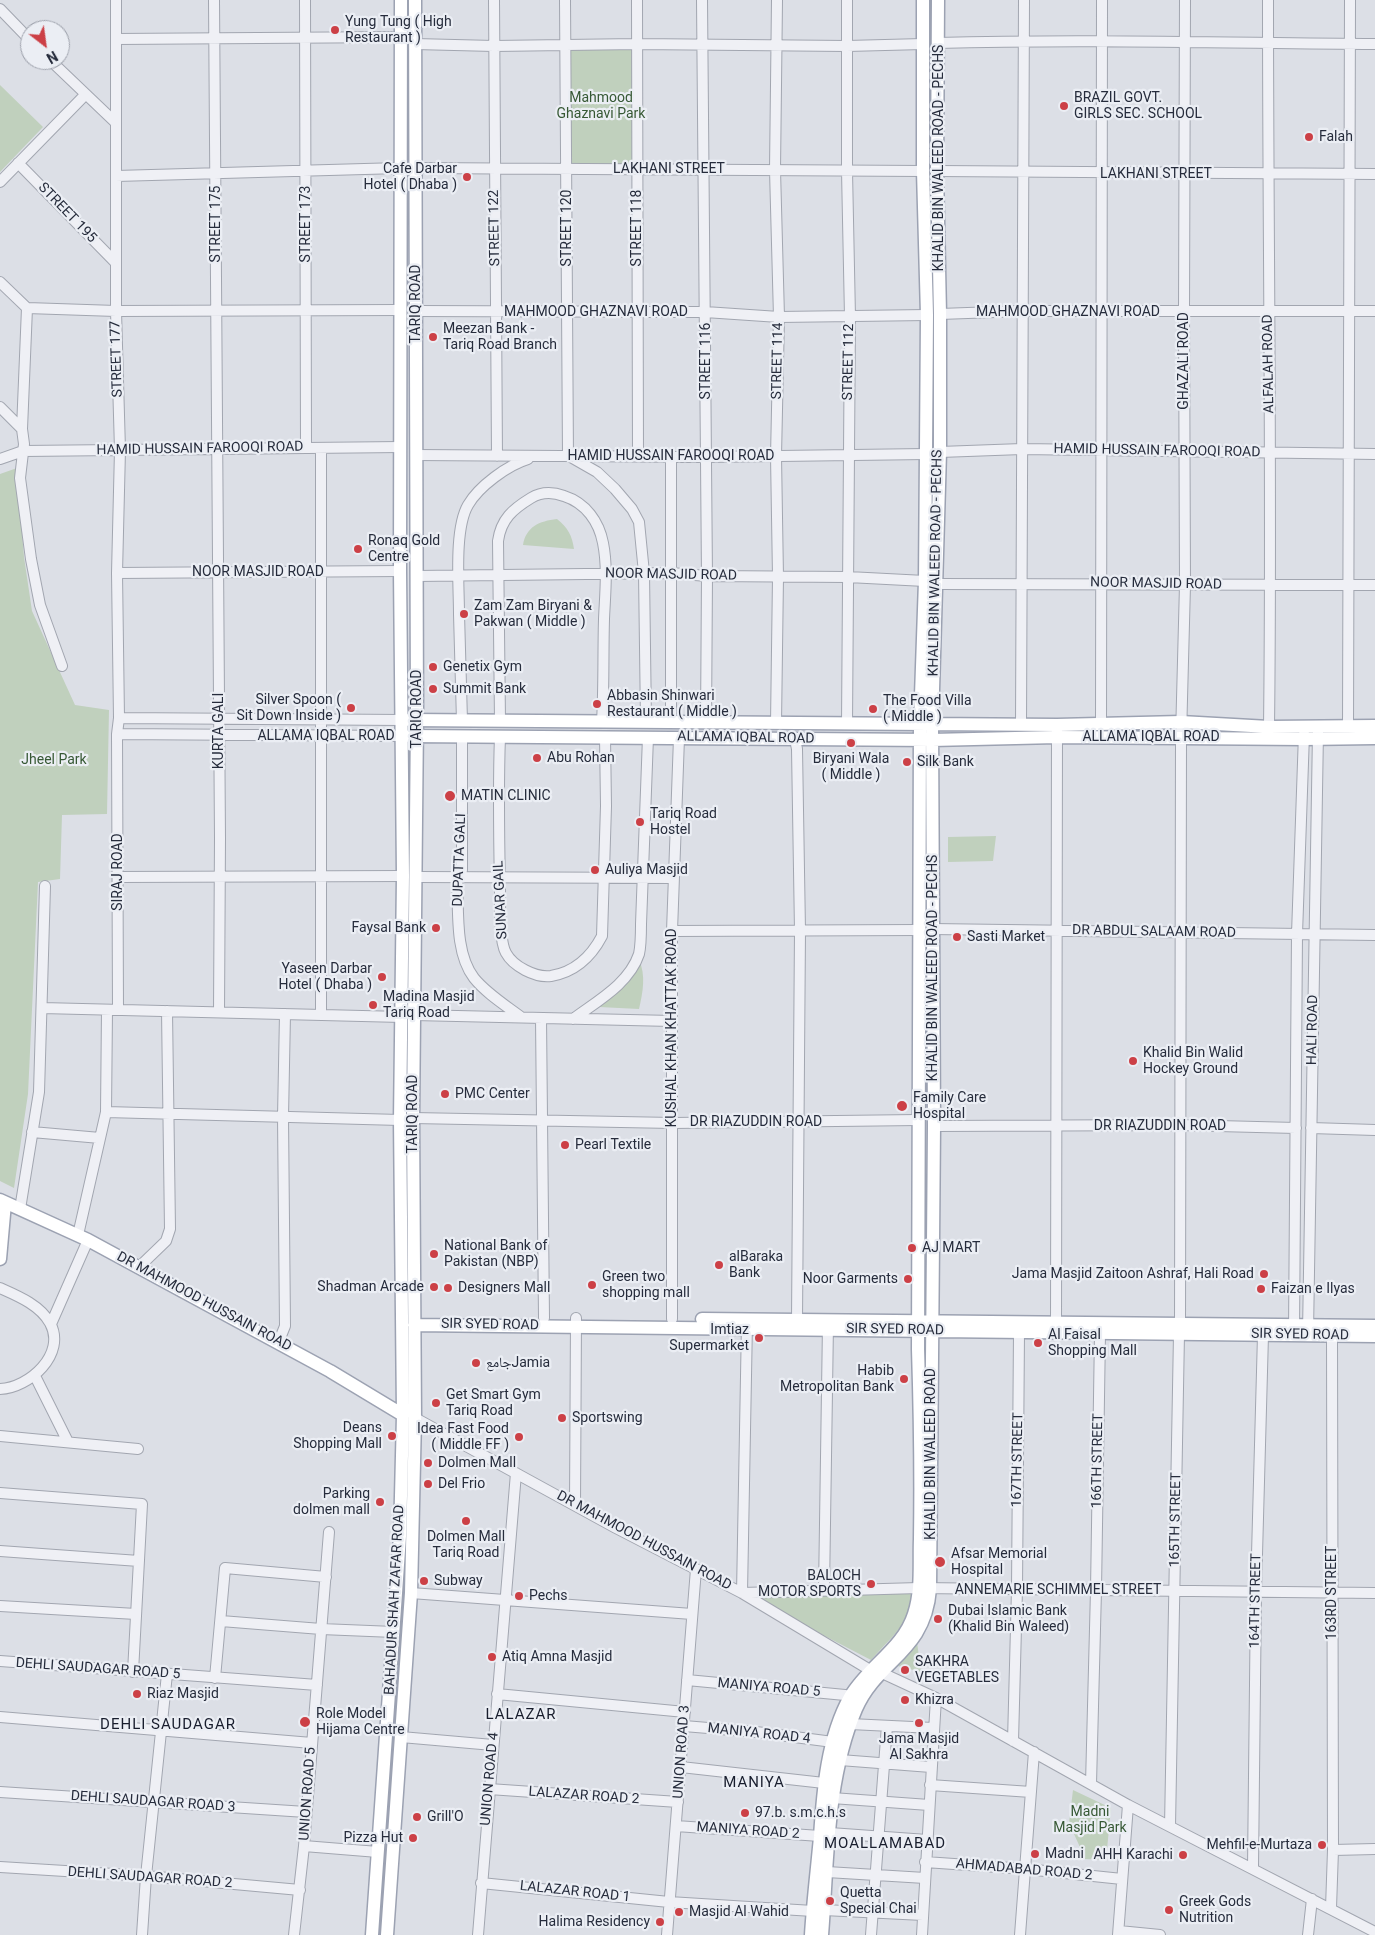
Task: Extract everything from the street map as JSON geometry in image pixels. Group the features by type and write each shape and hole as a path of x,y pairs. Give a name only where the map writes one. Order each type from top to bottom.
{"main road":[{"name":"TARIQ ROAD","path":"401,0 400,571 403,876 408,1016 409,1417"},
{"name":"TARIQ ROAD","path":"408,1016 417,876 415,0"},
{"name":"KHALID BIN WALEED ROAD - PECHS","path":"923,0 923,171 927,315 926,454 931,582"},
{"name":"KHALID BIN WALEED ROAD - PECHS","path":"934,1126 926,930 926,724 931,582 940,452 937,172 938,0"},
{"name":"ALLAMA IQBAL ROAD","path":"402,720 1021,725 1057,731 1181,737 1318,732 1375,738"},
{"name":"ALLAMA IQBAL ROAD","path":"402,736 926,740 1057,731 1101,724 1181,722 1269,727 1304,732"},
{"name":"ALLAMA IQBAL ROAD","path":"1318,732 1348,726 1375,726"},
{"name":"KHALID BIN WALEED ROAD - PECHS","path":"918,1120 926,930"},
{"name":"TARIQ ROAD","path":"407,1119 414,1320 409,1417"},
{"name":"KHALID BIN WALEED ROAD","path":"918,1120 918,1349 924,1588"},
{"name":"KHALID BIN WALEED ROAD","path":"818,1910 827,1872 824,1783 833,1742 850,1697 876,1671 903,1637 909,1628 924,1588 932,1349 934,1126"},
{"name":"DR MAHMOOD HUSSAIN ROAD","path":"2,1201 83,1238 139,1267 276,1340 409,1417"},
{"path":"0,1260 2,1201"},
{"path":"918,1322 925,1317 932,1322"},
{"name":"SIR SYED ROAD","path":"414,1320 544,1318 576,1322 672,1319 747,1324 797,1320 828,1325"},
{"name":"SIR SYED ROAD","path":"414,1320 828,1325 932,1322 1037,1327 1100,1333 1155,1329"},
{"name":"SIR SYED ROAD","path":"932,1322 1019,1332 1056,1323 1155,1329 1308,1330 1375,1326"},
{"name":"SIR SYED ROAD","path":"1180,1329 1264,1335 1294,1330"},
{"name":"SIR SYED ROAD","path":"1308,1330 1332,1336 1375,1336"},
{"path":"918,1349 923,1347 932,1349"},
{"name":"BAHADUR SHAH ZAFAR ROAD","path":"387,1935 411,1593 409,1417"},
{"name":"BAHADUR SHAH ZAFAR ROAD","path":"372,1935 409,1417"},
{"name":"KHALID BIN WALEED ROAD","path":"822,1935 818,1910 825,1835 832,1798 850,1724 876,1671"},
{"path":"811,1935 818,1910"}],"street":[{"name":"STREET 177","path":"116,0 116,311 120,450 117,573 119,718"},
{"name":"STREET 175","path":"214,0 218,449"},
{"name":"STREET 173","path":"305,0 306,448"},
{"name":"STREET 122","path":"494,0 497,456"},
{"name":"STREET 120","path":"565,0 568,456"},
{"name":"STREET 118","path":"637,0 638,456"},
{"name":"STREET 116","path":"702,0 706,312 706,722"},
{"name":"STREET 114","path":"776,723 778,576 776,456 779,317 775,170 777,0"},
{"name":"STREET 112","path":"847,0 847,170 850,317 847,724"},
{"path":"1021,725 1024,0"},
{"path":"1101,724 1102,0"},
{"name":"GHAZALI ROAD","path":"1181,932 1181,722 1185,585 1185,0"},
{"name":"ALFALAH ROAD","path":"1268,0 1269,727"},
{"path":"1348,726 1350,585 1350,0"},
{"path":"0,9 20,30"},
{"path":"116,39 401,37"},
{"path":"938,43 1102,40 1184,43 1375,44"},
{"path":"415,44 494,46 637,44 847,46 923,44"},
{"path":"60,70 116,123"},
{"path":"0,182 85,95"},
{"name":"STREET 195","path":"18,163 116,263"},
{"path":"116,176 400,168"},
{"name":"LAKHANI STREET","path":"415,168 923,171"},
{"name":"LAKHANI STREET","path":"937,172 1375,174"},
{"path":"0,282 26,308 116,311 400,310"},
{"path":"26,308 23,451 20,478 40,606 62,666"},
{"name":"MAHMOOD GHAZNAVI ROAD","path":"416,311 706,312 779,317 927,315"},
{"name":"MAHMOOD GHAZNAVI ROAD","path":"940,314 1023,311 1375,312"},
{"path":"0,407 22,429"},
{"name":"HAMID HUSSAIN FAROOQI ROAD","path":"0,459 23,451 401,447"},
{"path":"321,448 321,1015"},
{"name":"KURTA GALI","path":"218,449 219,1012"},
{"name":"HAMID HUSSAIN FAROOQI ROAD","path":"940,452 1022,449 1375,454"},
{"name":"HAMID HUSSAIN FAROOQI ROAD","path":"416,455 706,457 926,454"},
{"path":"462,721 458,574 460,524 468,504 482,488 500,473 519,462 540,456"},
{"path":"568,456 597,472 616,489 632,509 639,522 644,573 646,722"},
{"path":"671,456 671,722"},
{"path":"500,721 499,529 514,509 535,496 556,493 581,504 589,512 596,523 603,543 606,574 602,722"},
{"name":"NOOR MASJID ROAD","path":"117,573 400,571"},
{"name":"NOOR MASJID ROAD","path":"417,576 458,574 671,573 707,576 848,576 931,582 1022,584 1375,585"},
{"name":"ALLAMA IQBAL ROAD","path":"119,718 402,720"},
{"name":"SIRAJ ROAD","path":"51,1324 83,1238 106,1112 113,1010 118,877 117,734 119,718"},
{"path":"1056,1323 1057,731"},
{"name":"HALI ROAD","path":"1294,1330 1297,934 1304,732"},
{"name":"HALI ROAD","path":"1308,1330 1318,732"},
{"name":"ALLAMA IQBAL ROAD","path":"117,734 402,736"},
{"name":"DUPATTA GALI","path":"462,736 462,870 457,876 460,950 464,963 480,984 521,1017"},
{"name":"SUNAR GAIL","path":"500,737 500,914 504,951 512,962 525,970 547,976 560,974 586,960 596,949 602,936 605,876 605,737"},
{"path":"574,1019 609,994 627,976 639,954 648,737"},
{"name":"KUSHAL KHAN KHATTAK ROAD","path":"672,1319 672,931 679,738"},
{"path":"796,739 798,749 800,931 797,1122 797,1320"},
{"path":"118,877 403,876"},
{"path":"417,876 673,878"},
{"path":"20,1209 39,1092 45,886"},
{"name":"DR ABDUL SALAAM ROAD","path":"672,931 926,930 1375,935"},
{"name":"165TH STREET","path":"1170,1826 1180,1329 1179,1125 1181,932"},
{"path":"42,1008 321,1015 521,1017 672,1022"},
{"path":"139,1267 166,1241 170,1229 168,1011"},
{"path":"276,1340 281,1336 285,1326 283,1117 285,1014"},
{"path":"541,1018 544,1318"},
{"name":"DR RIAZUDDIN ROAD","path":"106,1112 283,1117 673,1123 918,1120"},
{"name":"DR RIAZUDDIN ROAD","path":"934,1126 1296,1126"},
{"path":"1296,1126 1311,1127"},
{"path":"1296,1126 1375,1130"},
{"path":"32,1132 100,1138"},
{"path":"0,1288 39,1309 51,1324 54,1342 49,1360 35,1376 6,1389 0,1389"},
{"path":"574,1505 576,1322"},
{"path":"742,1593 747,1324"},
{"path":"824,1590 828,1325"},
{"name":"167TH STREET","path":"1013,1741 1019,1332"},
{"name":"166TH STREET","path":"1091,1784 1100,1333"},
{"name":"164TH STREET","path":"1253,1868 1256,1591 1264,1335"},
{"name":"163RD STREET","path":"1331,1908 1333,1850 1332,1336"},
{"path":"35,1376 68,1442"},
{"name":"DR MAHMOOD HUSSAIN ROAD","path":"409,1417 742,1593 876,1671 936,1698 1128,1805 1375,1932"},
{"path":"0,1436 138,1449"},
{"name":"UNION ROAD 4","path":"478,1935 516,1473"},
{"path":"0,1493 142,1504 133,1672"},
{"name":"UNION ROAD 5","path":"294,1935 304,1846 329,1532"},
{"path":"0,1550 139,1562"},
{"path":"215,1678 226,1568 326,1577"},
{"name":"UNION ROAD 3","path":"667,1935 696,1569"},
{"name":"ANNEMARIE SCHIMMEL STREET","path":"742,1593 924,1588 1375,1593"},
{"path":"411,1593 692,1614"},
{"path":"0,1606 136,1614"},
{"path":"221,1621 321,1629 394,1632"},
{"name":"DEHLI SAUDAGAR ROAD 5","path":"0,1661 317,1685"},
{"path":"142,1935 146,1876 167,1674"},
{"name":"MANIYA ROAD 5","path":"687,1680 850,1697"},
{"path":"497,1694 685,1712"},
{"path":"922,1935 936,1698"},
{"path":"0,1718 312,1743"},
{"path":"850,1724 933,1728"},
{"name":"MANIYA ROAD 4","path":"684,1726 756,1732 833,1742"},
{"path":"871,1935 887,1726"},
{"path":"401,1737 493,1745"},
{"path":"1020,1935 1034,1752"},
{"path":"840,1760 931,1767"},
{"path":"681,1767 824,1783"},
{"path":"930,1786 1031,1792"},
{"name":"LALAZAR ROAD 2","path":"489,1789 678,1802"},
{"name":"DEHLI SAUDAGAR ROAD 3","path":"0,1792 306,1812"},
{"path":"832,1798 929,1805"},
{"path":"1128,1805 1119,1933 1160,1935"},
{"name":"MANIYA ROAD 2","path":"676,1826 927,1840"},
{"path":"304,1846 378,1852"},
{"path":"1333,1850 1375,1849"},
{"name":"AHMADABAD ROAD 2","path":"926,1862 1026,1869 1122,1880"},
{"name":"DEHLI SAUDAGAR ROAD 2","path":"0,1867 146,1876 300,1890"},
{"path":"827,1872 925,1878"},
{"name":"LALAZAR ROAD 1","path":"481,1883 669,1902 923,1915"},
{"path":"1308,1935 1312,1898"}],"green space":[{"name":"Mahmood Ghaznavi Park","path":"637,44 638,169 567,169 565,45"},
{"path":"0,85 43,127 0,172"},
{"name":"Jheel Park","path":"17,468 24,557 32,611 75,705 109,710 107,814 62,815 60,879 38,882 28,1094 14,1188 0,1181 0,474"},
{"path":"557,519 569,532 574,549 523,545 530,529 539,523"},
{"path":"996,836 993,861 948,862 948,837"},
{"path":"639,960 643,978 643,990 639,1009 599,1007"},
{"path":"914,1587 910,1610 900,1628 871,1660 742,1593"},
{"path":"917,1642 921,1672 898,1666"},
{"name":"Madni Masjid Park","path":"1073,1790 1111,1808 1106,1860 1085,1859 1069,1823"}],"place":[{"name":"Yung Tung ( High Restaurant )","path":"335,30"},
{"name":"BRAZIL GOVT. GIRLS SEC. SCHOOL","path":"1064,106"},
{"name":"Falah","path":"1309,137"},
{"name":"Cafe Darbar Hotel ( Dhaba )","path":"467,177"},
{"name":"Meezan Bank - Tariq Road Branch","path":"433,337"},
{"name":"Ronaq Gold Centre","path":"358,549"},
{"name":"Zam Zam Biryani & Pakwan ( Middle )","path":"464,614"},
{"name":"Genetix Gym","path":"433,667"},
{"name":"Summit Bank","path":"433,689"},
{"name":"Abbasin Shinwari Restaurant ( Middle )","path":"597,704"},
{"name":"Silver Spoon ( Sit Down Inside )","path":"351,708"},
{"name":"The Food Villa ( Middle )","path":"873,709"},
{"name":"Biryani Wala ( Middle )","path":"851,743"},
{"name":"Abu Rohan","path":"537,758"},
{"name":"Silk Bank","path":"907,762"},
{"name":"MATIN CLINIC","path":"450,796"},
{"name":"Tariq Road Hostel","path":"640,822"},
{"name":"Auliya Masjid","path":"595,870"},
{"name":"Faysal Bank","path":"436,928"},
{"name":"Sasti Market","path":"957,937"},
{"name":"Yaseen Darbar Hotel ( Dhaba )","path":"382,977"},
{"name":"Madina Masjid Tariq Road","path":"373,1005"},
{"name":"Khalid Bin Walid Hockey Ground","path":"1133,1061"},
{"name":"PMC Center","path":"445,1094"},
{"name":"Family Care Hospital","path":"902,1106"},
{"name":"Pearl Textile","path":"565,1145"},
{"name":"AJ MART","path":"912,1248"},
{"name":"National Bank of Pakistan (NBP)","path":"434,1254"},
{"name":"alBaraka Bank","path":"719,1265"},
{"name":"Jama Masjid Zaitoon Ashraf, Hali Road","path":"1264,1274"},
{"name":"Noor Garments","path":"908,1279"},
{"name":"Green two shopping mall","path":"592,1285"},
{"name":"Shadman Arcade","path":"434,1287"},
{"name":"Designers Mall","path":"448,1288"},
{"name":"Faizan e Ilyas","path":"1261,1289"},
{"name":"Imtiaz Supermarket","path":"759,1338"},
{"name":"Al Faisal Shopping Mall","path":"1038,1343"},
{"name":"جامعJamia","path":"476,1363"},
{"name":"Habib Metropolitan Bank","path":"904,1379"},
{"name":"Get Smart Gym Tariq Road","path":"436,1403"},
{"name":"Sportswing","path":"562,1418"},
{"name":"Deans Shopping Mall","path":"392,1436"},
{"name":"Idea Fast Food ( Middle FF )","path":"519,1437"},
{"name":"Dolmen Mall","path":"428,1463"},
{"name":"Del Frio","path":"428,1484"},
{"name":"Parking dolmen mall","path":"380,1502"},
{"name":"Dolmen Mall Tariq Road","path":"466,1521"},
{"name":"Afsar Memorial Hospital","path":"940,1562"},
{"name":"Subway","path":"424,1581"},
{"name":"BALOCH MOTOR SPORTS","path":"871,1584"},
{"name":"Pechs","path":"519,1596"},
{"name":"Dubai Islamic Bank (Khalid Bin Waleed)","path":"938,1619"},
{"name":"Atiq Amna Masjid","path":"492,1657"},
{"name":"SAKHRA VEGETABLES","path":"905,1670"},
{"name":"Riaz Masjid","path":"137,1694"},
{"name":"Khizra","path":"905,1700"},
{"name":"Role Model Hijama Centre","path":"305,1722"},
{"name":"Jama Masjid Al Sakhra","path":"919,1723"},
{"name":"97.b. s.m.c.h.s","path":"745,1813"},
{"name":"Grill'O","path":"417,1817"},
{"name":"Pizza Hut","path":"413,1838"},
{"name":"Mehfil-e-Murtaza","path":"1322,1845"},
{"name":"Madni","path":"1035,1854"},
{"name":"AHH Karachi","path":"1183,1855"},
{"name":"Quetta Special Chai","path":"830,1901"},
{"name":"Greek Gods Nutrition","path":"1169,1910"},
{"name":"Masjid Al Wahid","path":"679,1912"},
{"name":"Halima Residency","path":"660,1922"}],"district":[{"name":"LALAZAR","path":"521,1715"},
{"name":"DEHLI SAUDAGAR","path":"168,1725"},
{"name":"MANIYA","path":"754,1783"},
{"name":"MOALLAMABAD","path":"885,1844"}]}
